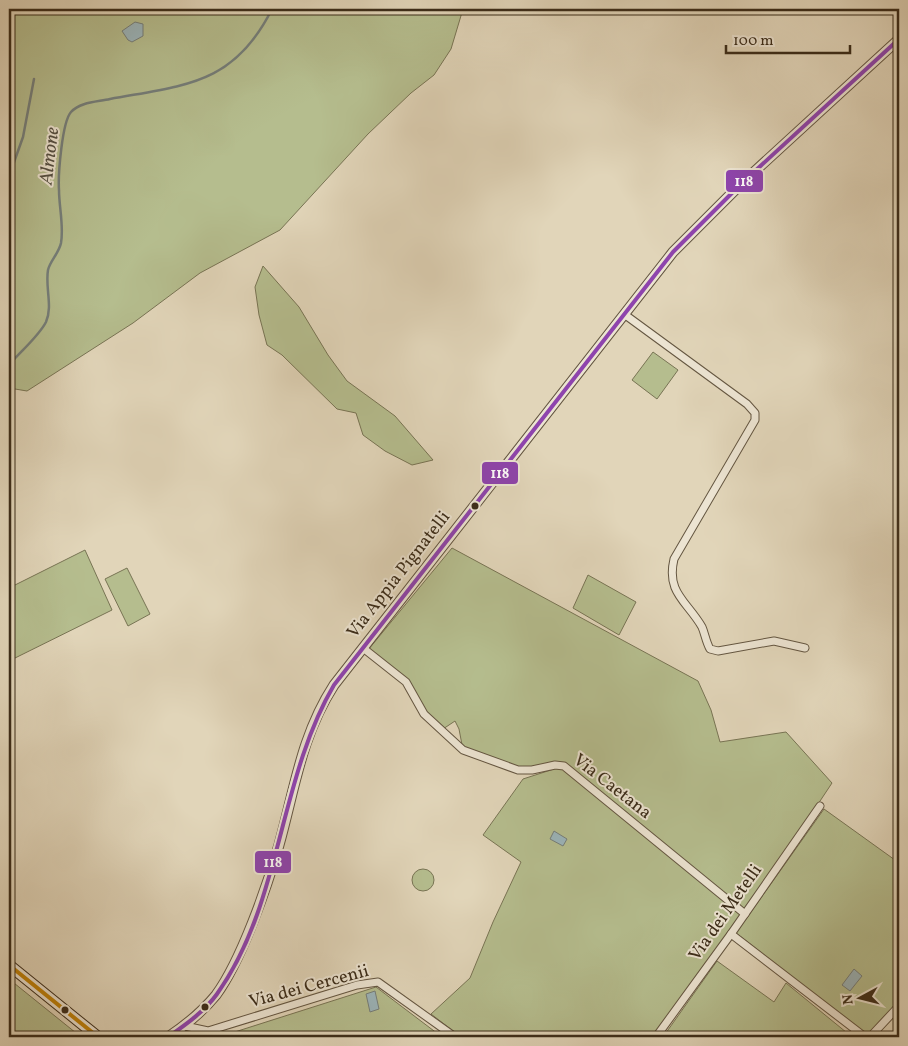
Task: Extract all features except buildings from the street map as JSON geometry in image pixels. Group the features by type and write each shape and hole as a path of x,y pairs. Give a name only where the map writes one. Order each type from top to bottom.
{"main road":[{"path":"9,965 98,1037"}],"street":[{"name":"Via Appia Pignatelli","path":"168,1037 185,1026 214,997 231,970 255,915 279,846 300,759 312,726 324,701 363,648 624,314 690,233 899,39"},
{"path":"624,314 747,404 755,413 755,420 678,548 671,570 673,587 676,593 703,629 710,649 718,652 774,641 805,648"},
{"name":"Via Caetana","path":"363,648 406,682 424,714 458,747 518,770 532,770 554,765 564,766 744,914"},
{"name":"Via dei Metelli","path":"656,1037 731,934 820,806"},
{"path":"731,934 865,1037"},
{"name":"Via dei Cercenii","path":"185,1026 208,1031 357,986 378,982 455,1037"},
{"path":"871,1036 899,1006"},
{"path":"871,1036 880,1037"}],"green space":[{"path":"9,9 463,9 451,49 434,75 411,93 368,134 280,230 200,273 133,323 27,391 9,388"},
{"path":"263,266 299,307 328,355 347,381 395,416 433,460 412,465 385,451 363,435 356,413 337,409 282,355 267,345 259,315 255,287"},
{"path":"653,352 678,370 657,399 632,380"},
{"path":"452,548 698,681 711,710 720,742 786,732 832,783 745,914 653,1037 461,1037 431,1014 470,978 521,862 483,835 523,779 560,767 535,770 508,767 463,750 459,729 455,721 443,729 420,707 412,686 368,650"},
{"path":"85,550 112,610 9,661 9,588"},
{"path":"127,568 150,614 128,626 105,579"},
{"path":"588,575 636,602 619,635 573,608"},
{"path":"824,809 895,860 899,856 899,1001 867,1035 736,933"},
{"path":"423,869 433,876 434,880 427,890 423,891 413,884 412,880 419,870"},
{"path":"717,961 774,1002 786,983 852,1037 663,1037"},
{"path":"9,979 81,1037 9,1037"},
{"path":"376,987 442,1037 219,1037"}],"water":[{"path":"135,22 143,24 143,36 132,42 128,40 122,31"},
{"path":"554,831 567,839 563,846 550,839"},
{"path":"854,969 862,976 850,991 842,985"},
{"path":"375,991 379,1009 370,1012 366,994"}],"waterway":[{"name":"Almone","path":"9,365 39,333 48,316 48,270 60,247 62,237 59,196 61,149 65,126 71,112 79,106 89,103 162,90 205,77 224,67 241,53 257,34 272,9"},
{"path":"9,230 13,165 23,137 34,79"},
{"path":"9,324 12,328"}],"transit line":[{"name":"118","path":"168,1037 194,1018 212,1001 238,958 255,921 268,881 301,761 316,722 334,685 673,252 742,183 899,39"},
{"path":"9,965 98,1037"}]}
